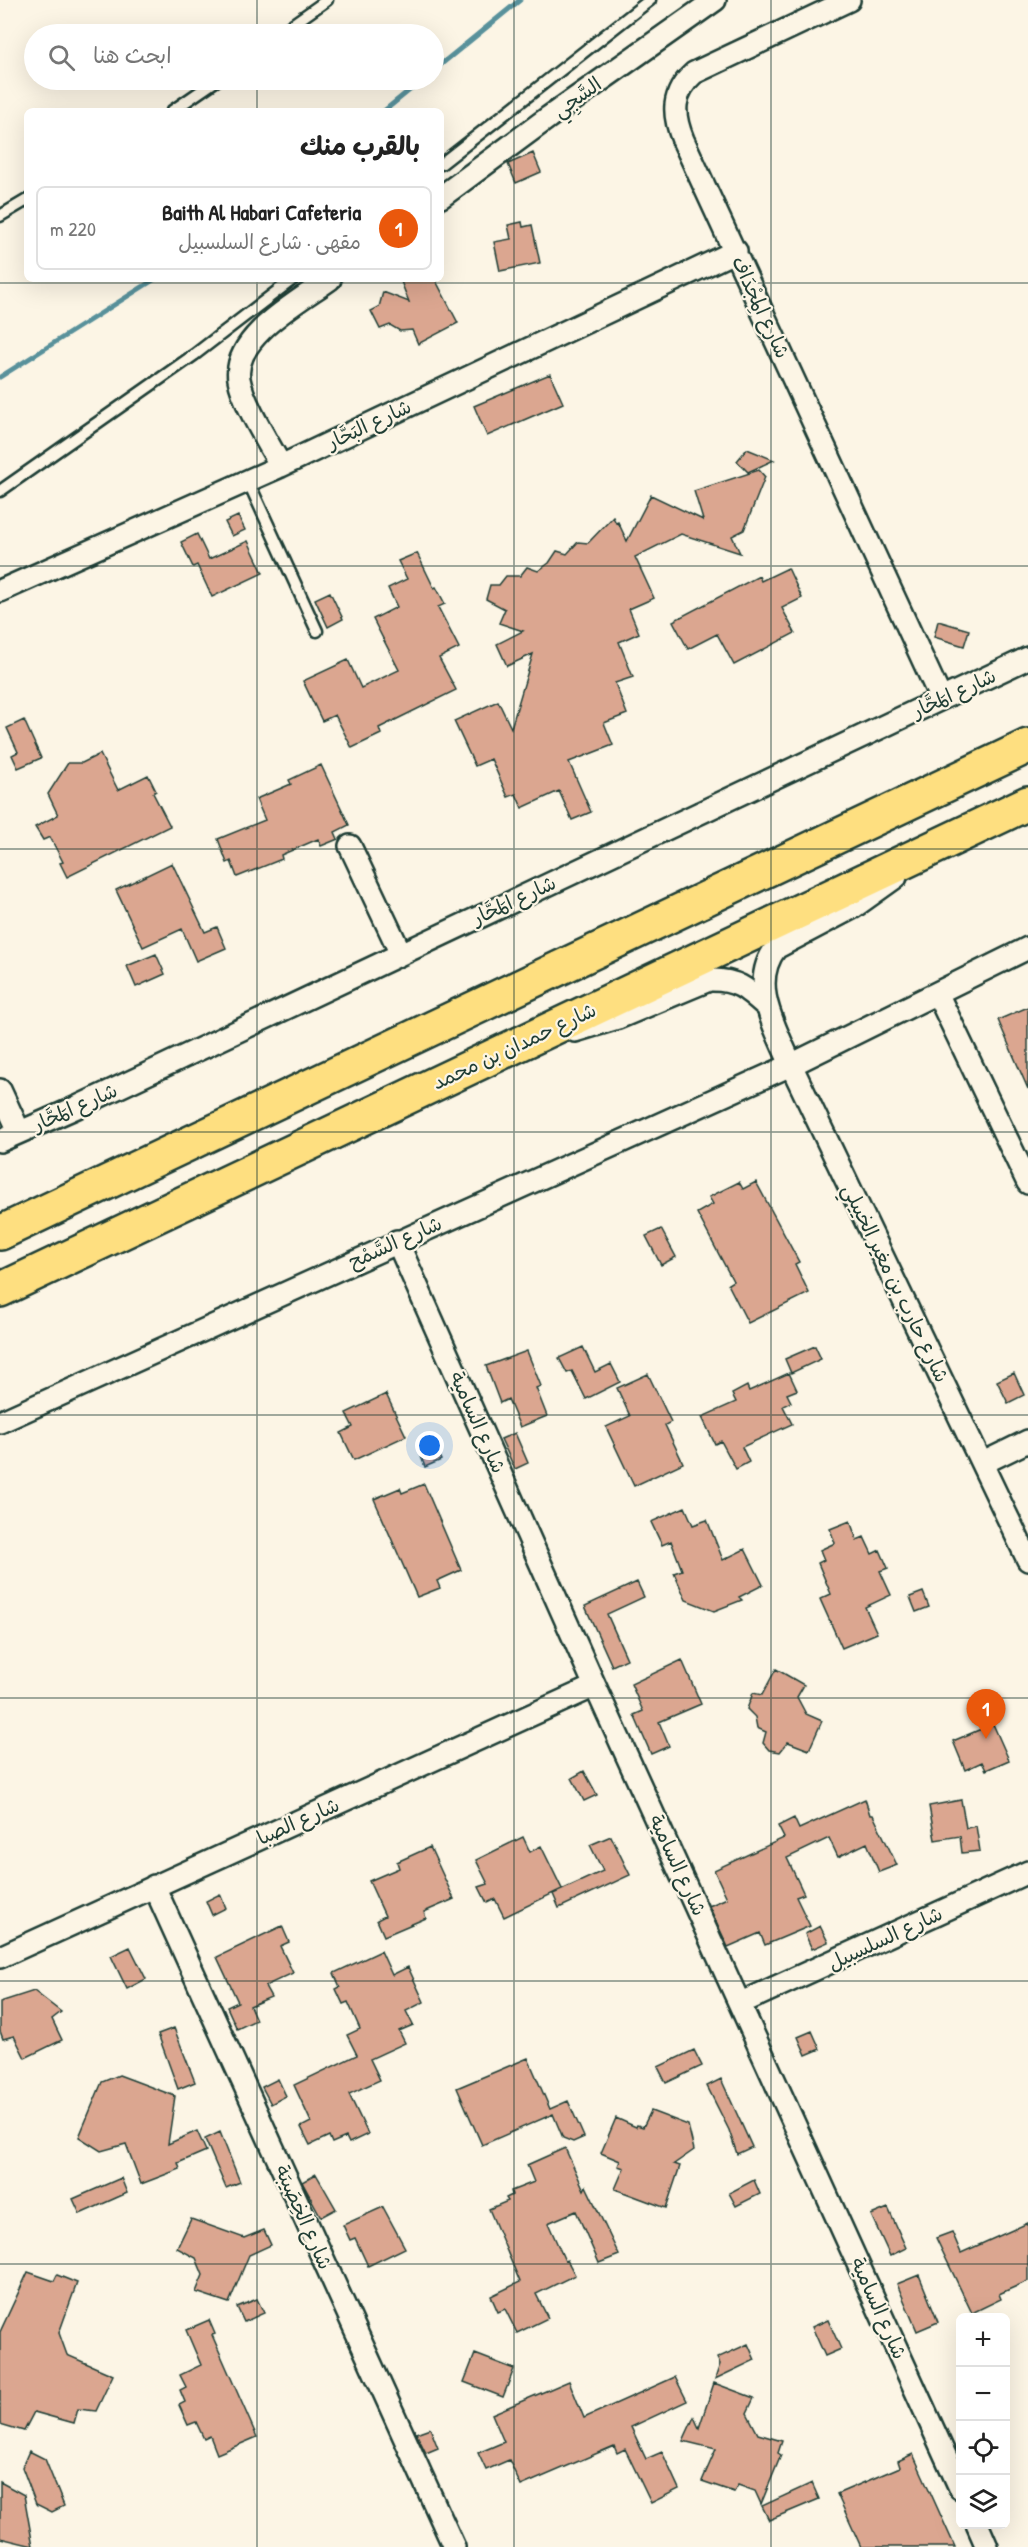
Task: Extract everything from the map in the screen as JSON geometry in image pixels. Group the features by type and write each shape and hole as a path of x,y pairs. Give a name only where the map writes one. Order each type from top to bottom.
{"main road":[{"path":"0,1233 1028,746"},
{"name":"شارع حمدان بن محمد","path":"0,1290 1028,803"}],"street":[{"name":"السَّجِي","path":"444,194 716,0"},
{"name":"شارع المِجْدَاف","path":"849,0 694,73 678,92 675,104 678,128 941,699"},
{"name":"شارع البَحَّار","path":"0,591 281,466 736,252"},
{"path":"281,466 245,396 239,380 239,363 245,347 256,334 326,282"},
{"name":"شارع المَحَّار","path":"0,1141 77,1107 1028,658"},
{"path":"350,846 401,954"},
{"name":"شارع حارب بن مغير الخييلي","path":"918,856 888,884 854,908 776,948 768,958 763,971 766,1006 791,1065 1028,1560"},
{"name":"شارع السَّمْح","path":"0,1422 791,1065 1028,948"},
{"name":"شارع حارب بن مغير الخييلي","path":"527,1040 573,1031 618,1018 709,980 724,979 739,984 766,1006"},
{"path":"937,993 1028,1183"},
{"path":"0,1090 19,1131"},
{"name":"شارع السامية","path":"397,1241 595,1686 956,2479"},
{"path":"983,1463 1028,1441"},
{"name":"شارع الصبا","path":"0,1957 595,1686"},
{"name":"شارع السلسبيل","path":"741,2003 1028,1872"},
{"name":"شارع الخِصَيبَة","path":"154,1886 454,2547"},
{"path":"979,2529 987,2547"}],"lane":[{"path":"293,24 327,0"},
{"path":"444,162 650,0"},
{"path":"176,108 202,90"},
{"path":"0,216 24,202"},
{"path":"0,491 194,355 289,282"},
{"path":"248,481 317,631"}],"building":[{"path":"533,153 541,172 516,183 508,164"},
{"path":"522,222 523,227 532,225 540,263 500,271 494,242 511,239 508,225"},
{"path":"401,282 437,282 458,323 418,344 412,330 400,331 390,325 380,329 371,311 379,307 383,292 409,302"},
{"path":"550,374 563,403 487,436 474,406"},
{"path":"747,449 774,460 748,472 737,461"},
{"path":"759,470 765,477 744,530 732,536 740,553 681,534 635,557 654,598 629,609 639,633 619,642 633,677 615,683 627,714 604,723 613,745 569,762 591,812 572,820 559,791 522,808 516,794 508,797 491,759 475,766 454,721 498,701 511,728 533,654 507,666 497,644 523,631 499,623 505,609 486,599 490,585 499,585 506,576 520,576 527,567 538,571 549,563 557,551 567,554 578,542 588,543 613,517 627,541 651,495 703,520 694,491"},
{"path":"238,516 245,530 232,536 225,522"},
{"path":"197,534 209,559 248,541 263,573 212,597 197,565 193,567 181,542"},
{"path":"417,553 434,588 436,587 445,604 438,607 459,648 439,658 456,690 379,728 381,734 352,748 335,715 322,721 303,681 348,660 361,688 399,670 373,619 397,607 388,588 407,579 398,561"},
{"path":"788,568 802,598 782,608 795,633 734,665 717,634 688,649 673,621 759,576 761,581"},
{"path":"330,592 343,619 328,627 315,599"},
{"path":"938,621 969,630 964,646 934,637"},
{"path":"24,720 41,758 18,768 12,755 18,752 7,728"},
{"path":"100,754 118,790 148,775 156,791 153,793 170,826 67,877 60,863 63,862 50,837 43,840 35,827 58,815 48,794 68,763 82,763"},
{"path":"321,765 349,825 335,832 338,839 321,846 318,839 281,855 282,859 237,877 231,861 227,863 218,839 265,820 256,799 291,784 289,780"},
{"path":"172,863 205,932 217,927 226,948 196,961 182,929 143,947 116,890"},
{"path":"156,954 165,974 136,987 127,966"},
{"path":"1028,1007 1028,1089 998,1020"},
{"path":"739,1182 743,1189 756,1182 799,1262 795,1264 809,1293 748,1323 728,1284 733,1281 697,1213 713,1204 709,1197"},
{"path":"661,1229 676,1257 661,1265 646,1236"},
{"path":"815,1346 821,1359 791,1373 785,1359"},
{"path":"583,1347 595,1372 611,1364 620,1382 586,1399 572,1371 567,1373 559,1358"},
{"path":"527,1351 541,1386 536,1388 547,1416 520,1427 508,1399 500,1403 486,1366"},
{"path":"789,1373 797,1390 787,1394 791,1402 783,1406 792,1424 742,1447 749,1462 736,1469 721,1441 715,1444 702,1417 736,1402 732,1394 747,1386 749,1391"},
{"path":"1014,1373 1024,1395 1008,1403 997,1381"},
{"path":"648,1374 671,1422 665,1425 683,1463 634,1486 606,1427 630,1416 617,1388"},
{"path":"386,1394 406,1436 354,1460 341,1433 353,1427 346,1413"},
{"path":"515,1433 528,1463 515,1469 501,1439"},
{"path":"435,1447 441,1460 425,1467 420,1454"},
{"path":"424,1484 461,1570 437,1581 440,1588 417,1597 374,1499 400,1488 402,1493"},
{"path":"685,1507 693,1525 707,1520 723,1560 745,1549 763,1585 739,1597 742,1600 714,1611 686,1600 674,1573 682,1570 671,1541 662,1545 651,1522"},
{"path":"850,1521 857,1540 864,1537 872,1554 880,1550 888,1568 880,1571 891,1595 865,1607 877,1633 842,1648 820,1599 831,1594 818,1563 824,1560 820,1550 835,1543 830,1529"},
{"path":"637,1582 644,1597 607,1614 627,1659 612,1666 585,1606"},
{"path":"923,1592 929,1607 916,1612 910,1597"},
{"path":"682,1660 701,1704 659,1722 669,1746 651,1754 634,1715 643,1711 631,1684"},
{"path":"776,1669 804,1685 797,1697 806,1714 822,1721 809,1750 788,1742 780,1752 769,1750 763,1743 766,1732 757,1728 755,1717 747,1709 753,1693 762,1695"},
{"path":"993,1724 1009,1760 986,1770 982,1762 965,1770 953,1741"},
{"path":"584,1771 597,1795 584,1801 572,1778"},
{"path":"865,1799 870,1815 873,1815 897,1865 879,1872 867,1843 838,1857 829,1838 787,1858 804,1894 796,1897 810,1926 765,1945 760,1933 728,1947 709,1906 727,1898 714,1870 784,1838 778,1826 794,1818 799,1829"},
{"path":"961,1800 966,1828 976,1826 980,1851 962,1853 960,1836 935,1840 929,1806"},
{"path":"611,1836 630,1875 559,1908 553,1894 603,1871 590,1845"},
{"path":"523,1837 530,1852 541,1846 562,1889 504,1917 495,1899 487,1903 479,1887 488,1884 476,1860"},
{"path":"430,1847 454,1899 424,1912 426,1918 384,1936 377,1920 385,1916 369,1881 399,1868 397,1862"},
{"path":"220,1894 226,1908 212,1915 206,1901"},
{"path":"282,1926 289,1942 280,1946 293,1973 265,1986 271,1997 250,2006 256,2020 237,2029 227,2007 238,2002 217,1957"},
{"path":"820,1926 828,1942 812,1949 805,1934"},
{"path":"130,1947 146,1979 127,1989 111,1956"},
{"path":"381,1951 392,1975 408,1967 424,2002 406,2011 413,2025 399,2031 405,2043 370,2059 380,2080 349,2094 368,2134 349,2143 346,2137 332,2143 329,2136 310,2145 301,2127 311,2122 294,2085 357,2055 347,2035 360,2029 348,2002 343,2004 336,1989 340,1987 334,1973"},
{"path":"34,1991 61,2012 52,2019 62,2040 25,2058 14,2036 3,2039 0,2031 0,2002"},
{"path":"174,2028 195,2082 178,2089 158,2034"},
{"path":"812,2031 820,2049 806,2055 798,2037"},
{"path":"694,2050 702,2066 666,2083 658,2067"},
{"path":"528,2058 550,2109 568,2101 584,2137 573,2142 563,2138 553,2114 482,2145 457,2088"},
{"path":"119,2075 175,2096 168,2144 197,2131 206,2151 178,2163 180,2169 141,2184 126,2144 101,2151 79,2137 102,2082"},
{"path":"278,2079 286,2096 271,2104 262,2087"},
{"path":"721,2079 752,2147 737,2154 729,2130 707,2086"},
{"path":"651,2111 688,2125 694,2150 674,2164 680,2166 666,2208 615,2189 624,2168 618,2166 620,2161 601,2153 616,2118 636,2127 637,2125 643,2127"},
{"path":"220,2132 240,2182 226,2188 205,2139"},
{"path":"565,2148 584,2190 586,2186 619,2255 599,2263 576,2211 548,2223 565,2261 567,2260 575,2275 536,2294 548,2318 517,2333 505,2309 498,2312 491,2296 520,2282 489,2209 508,2201 506,2198 512,2195 511,2191 534,2182 527,2165"},
{"path":"316,2174 336,2209 321,2217 302,2182"},
{"path":"121,2178 127,2193 80,2214 73,2199"},
{"path":"754,2180 760,2194 736,2206 729,2193"},
{"path":"383,2207 405,2248 368,2266 355,2238 350,2240 343,2225"},
{"path":"888,2208 906,2248 890,2256 871,2215"},
{"path":"191,2219 244,2238 264,2230 271,2245 249,2255 229,2303 196,2292 203,2275 196,2258 177,2248"},
{"path":"1028,2223 1028,2281 999,2294 1001,2299 972,2313 936,2238 952,2232 961,2253"},
{"path":"28,2272 54,2281 57,2275 77,2283 59,2333 67,2355 113,2375 96,2411 78,2409 74,2423 34,2412 24,2431 0,2424 0,2332"},
{"path":"919,2275 938,2322 917,2331 897,2284"},
{"path":"257,2299 264,2313 244,2322 237,2307"},
{"path":"209,2320 215,2334 212,2335 257,2437 217,2454 210,2436 204,2439 196,2422 188,2425 179,2405 185,2402 180,2390 186,2387 180,2375 201,2365 186,2330"},
{"path":"828,2320 841,2349 825,2356 812,2327"},
{"path":"748,2344 755,2360 715,2379 720,2364 717,2358"},
{"path":"475,2354 514,2369 503,2397 464,2382"},
{"path":"675,2377 687,2401 631,2427 646,2459 662,2452 679,2489 651,2503 625,2449 617,2453 614,2446 521,2486 509,2460 486,2470 478,2453 504,2442 492,2414 569,2381 584,2418"},
{"path":"714,2383 754,2398 747,2413 758,2434 782,2441 778,2453 781,2455 761,2504 755,2491 738,2485 734,2492 702,2481 716,2449 683,2441 694,2417 699,2428"},
{"path":"430,2428 438,2448 426,2453 416,2433"},
{"path":"29,2451 45,2459 64,2506 52,2512 36,2504 22,2467"},
{"path":"913,2454 955,2547 861,2547 837,2494 900,2467 898,2461"},
{"path":"0,2482 24,2495 33,2546 0,2538"},
{"path":"812,2483 819,2499 769,2520 762,2506"}],"waterway":[{"path":"444,62 520,0"},
{"path":"388,108 410,90"},
{"path":"0,377 150,282"}],"place":[{"name":"Baith Al Habari Cafeteria","path":"986,1739"}]}
